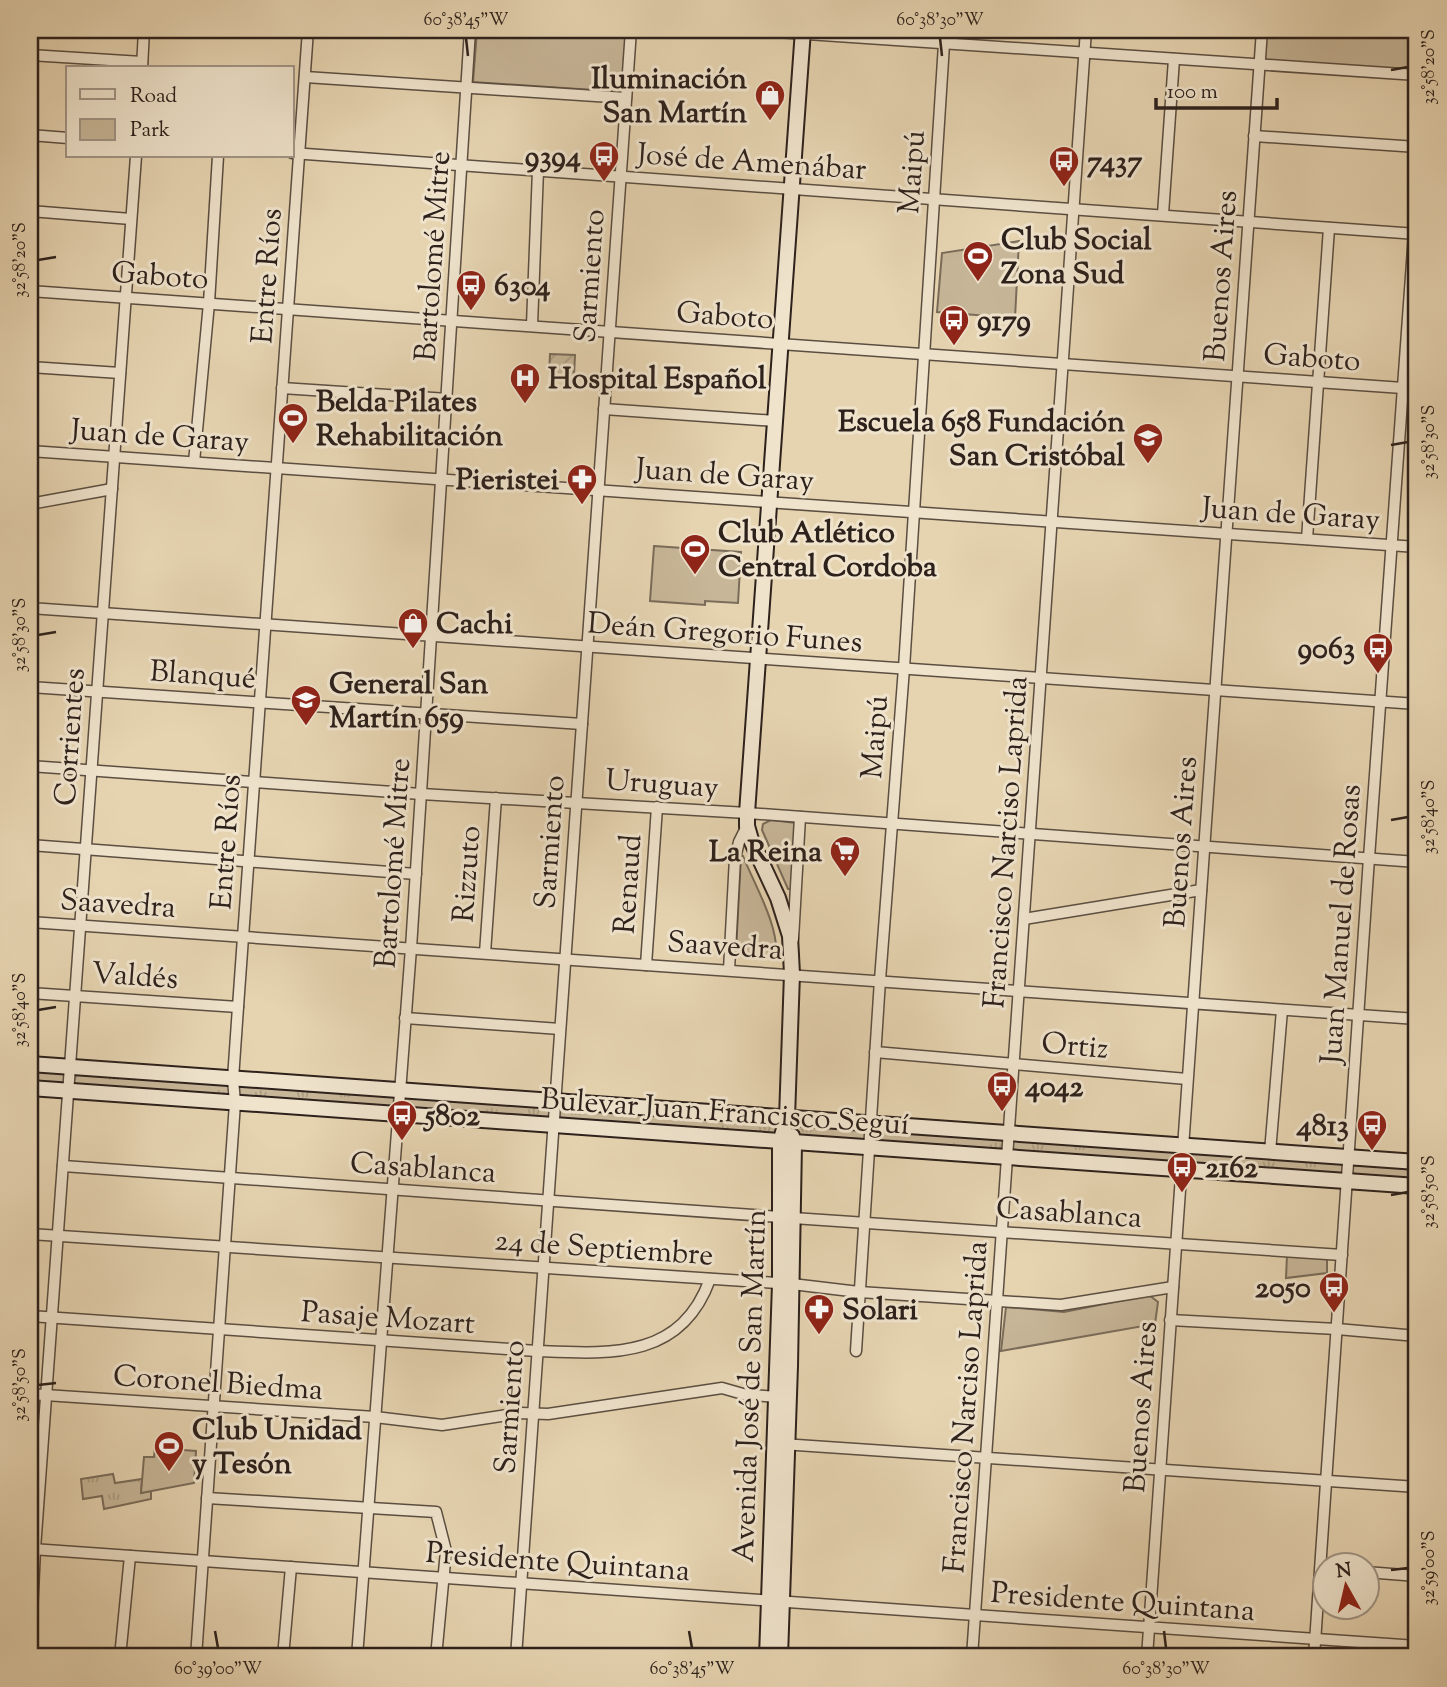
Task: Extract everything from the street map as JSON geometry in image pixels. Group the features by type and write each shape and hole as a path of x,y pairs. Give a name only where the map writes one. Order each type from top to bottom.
{"main road":[{"name":"Avenida José de San Martín","path":"767,1657 775,1600 781,1444 792,953 785,917 747,820 803,32"},
{"name":"Bulevar Juan Francisco Seguí","path":"30,1064 1417,1162"},
{"name":"Bulevar Juan Francisco Seguí","path":"30,1088 1417,1186"},
{"name":"Avenida José de San Martín","path":"781,1444 776,1397 786,1284"},
{"name":"Avenida José de San Martín","path":"775,1600 780,1657"}],"street":[{"path":"30,55 142,65 144,30"},
{"name":"Entre Ríos","path":"196,1657 235,1103 233,1079 288,309 296,153 308,30"},
{"name":"Bartolomé Mitre","path":"357,1657 411,948 470,30"},
{"name":"Sarmiento","path":"516,1657 631,30"},
{"path":"748,30 1417,75"},
{"name":"Francisco Narciso Laprida","path":"972,1657 1086,30"},
{"name":"Buenos Aires","path":"1147,1657 1262,30"},
{"name":"Maipú","path":"856,1351 944,44"},
{"path":"1163,214 1174,59"},
{"path":"304,77 626,98"},
{"path":"30,135 66,138"},
{"path":"1254,136 1417,147"},
{"name":"José de Amenábar","path":"296,153 1073,207 1416,234"},
{"name":"Corrientes","path":"30,1657 32,1549 52,1318 136,158"},
{"path":"194,462 209,303 218,158"},
{"path":"532,325 538,170"},
{"name":"Juan Manuel de Rosas","path":"1324,1550 1358,1015 1417,193"},
{"path":"30,211 131,219"},
{"path":"1307,539 1329,228"},
{"name":"Gaboto","path":"30,291 1417,389"},
{"path":"30,367 120,373"},
{"path":"282,388 447,399"},
{"path":"604,409 775,421"},
{"name":"Juan de Garay","path":"30,451 1417,547"},
{"path":"30,504 112,489"},
{"name":"Deán Gregorio Funes","path":"30,608 1417,704"},
{"name":"Blanqué","path":"30,687 582,724"},
{"name":"Uruguay","path":"30,766 421,794 657,807 747,820 800,817 1417,862"},
{"name":"Rizzuto","path":"485,953 496,798"},
{"name":"Renaud","path":"646,965 657,807"},
{"name":"Avenida José de San Martín","path":"792,953 800,817"},
{"name":"Avenida José de San Martín","path":"729,970 736,858 738,842 747,820"},
{"path":"30,845 416,874"},
{"path":"1024,919 1201,890"},
{"name":"Saavedra","path":"30,922 1417,1019"},
{"name":"Valdés","path":"30,993 238,1007"},
{"path":"1270,1152 1282,1010"},
{"path":"405,1018 560,1029"},
{"name":"Ortiz","path":"875,1052 1187,1079"},
{"name":"Casablanca","path":"63,1166 1342,1255"},
{"name":"24 de Septiembre","path":"30,1234 786,1284 996,1302 1061,1305 1173,1287"},
{"name":"Pasaje Mozart","path":"30,1316 537,1351 617,1353 642,1348 662,1339 685,1322 702,1302 710,1279"},
{"path":"1170,1320 1417,1336"},
{"name":"Coronel Biedma","path":"30,1394 375,1417 442,1425 521,1413 548,1414 722,1388 776,1397"},
{"path":"781,1444 1417,1487"},
{"path":"207,1498 436,1512 446,1551 436,1657"},
{"name":"Presidente Quintana","path":"32,1549 1417,1646"},
{"path":"120,1657 130,1556"},
{"path":"283,1657 290,1567"},
{"path":"1380,1573 1417,1576"},
{"name":"Juan Manuel de Rosas","path":"1314,1657 1318,1620"}],"green space":[{"path":"477,30 628,30 623,92 473,82"},
{"path":"1262,30 1417,30 1417,75 1259,65"},
{"name":"Club Social Zona Sud","path":"1019,241 1015,318 937,312 942,253"},
{"path":"550,354 575,355 574,376 549,375"},
{"name":"Club Atlético Central Cordoba","path":"654,546 741,552 738,603 705,601 705,605 650,601"},
{"path":"771,820 796,823 791,889 788,889 762,830 763,824"},
{"path":"741,856 770,919 776,958 737,955"},
{"path":"30,1064 1417,1162 1417,1186 30,1088"},
{"path":"1287,1255 1327,1257 1327,1273 1286,1278"},
{"path":"1149,1295 1158,1302 1155,1324 1001,1351 1006,1307 1064,1312"},
{"name":"Club Unidad y Tesón","path":"155,1448 196,1451 194,1483 141,1493 144,1457 154,1457"},
{"path":"113,1474 115,1483 142,1479 141,1493 151,1491 151,1499 104,1509 102,1496 83,1499 81,1479"}],"place":[{"name":"Iluminación San Martín","path":"770,122"},
{"name":"9394","path":"604,183"},
{"name":"7437","path":"1064,188"},
{"name":"Club Social Zona Sud","path":"978,283"},
{"name":"6304","path":"471,312"},
{"name":"9179","path":"954,347"},
{"name":"Hospital Español","path":"525,405"},
{"name":"Belda Pilates Rehabilitación","path":"293,445"},
{"name":"Escuela 658 Fundación San Cristóbal","path":"1148,465"},
{"name":"Pieristei","path":"582,506"},
{"name":"Club Atlético Central Cordoba","path":"695,576"},
{"name":"Cachi","path":"413,650"},
{"name":"9063","path":"1378,675"},
{"name":"General San Martín 659","path":"306,727"},
{"name":"La Reina","path":"845,878"},
{"name":"4042","path":"1002,1113"},
{"name":"5802","path":"402,1142"},
{"name":"4813","path":"1372,1152"},
{"name":"2162","path":"1182,1194"},
{"name":"2050","path":"1334,1314"},
{"name":"Solari","path":"819,1336"},
{"name":"Club Unidad y Tesón","path":"169,1473"}]}
